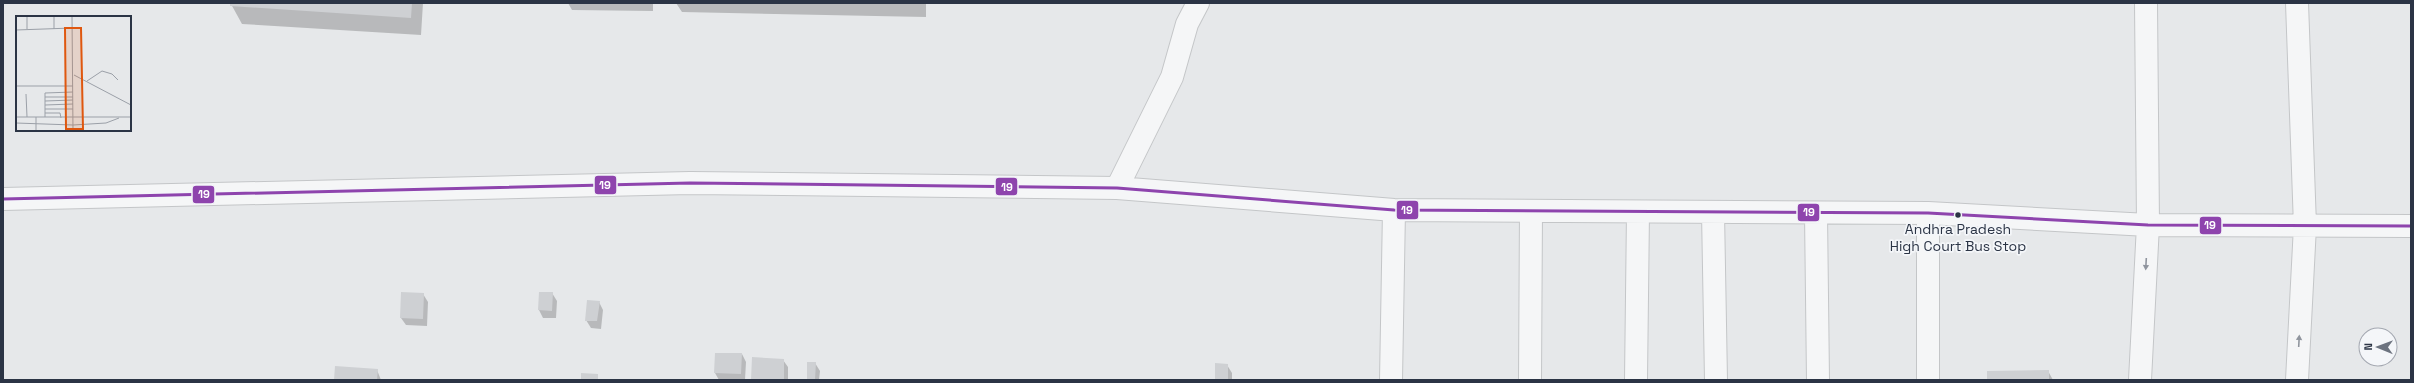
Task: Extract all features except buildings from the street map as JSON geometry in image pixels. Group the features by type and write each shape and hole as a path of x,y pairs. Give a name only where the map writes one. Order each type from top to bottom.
{"street":[{"path":"1117,188 1172,77 1187,24 1198,3"},
{"path":"2140,380 2148,225 2146,3"},
{"path":"2297,3 2305,226 2297,380"},
{"path":"3,199 690,183 1117,188 1394,210 1928,213 2148,225 2411,226"},
{"path":"1391,380 1394,210"},
{"path":"1530,380 1531,211"},
{"path":"1636,380 1638,212"},
{"path":"1713,212 1716,380"},
{"path":"1816,213 1818,380"},
{"path":"1928,213 1928,380"}],"transit line":[{"name":"19","path":"3,199 690,183 1117,188 1394,210 1928,213 2148,225 2411,226"}],"place":[{"name":"Andhra Pradesh High Court Bus Stop","path":"1958,215"}]}
